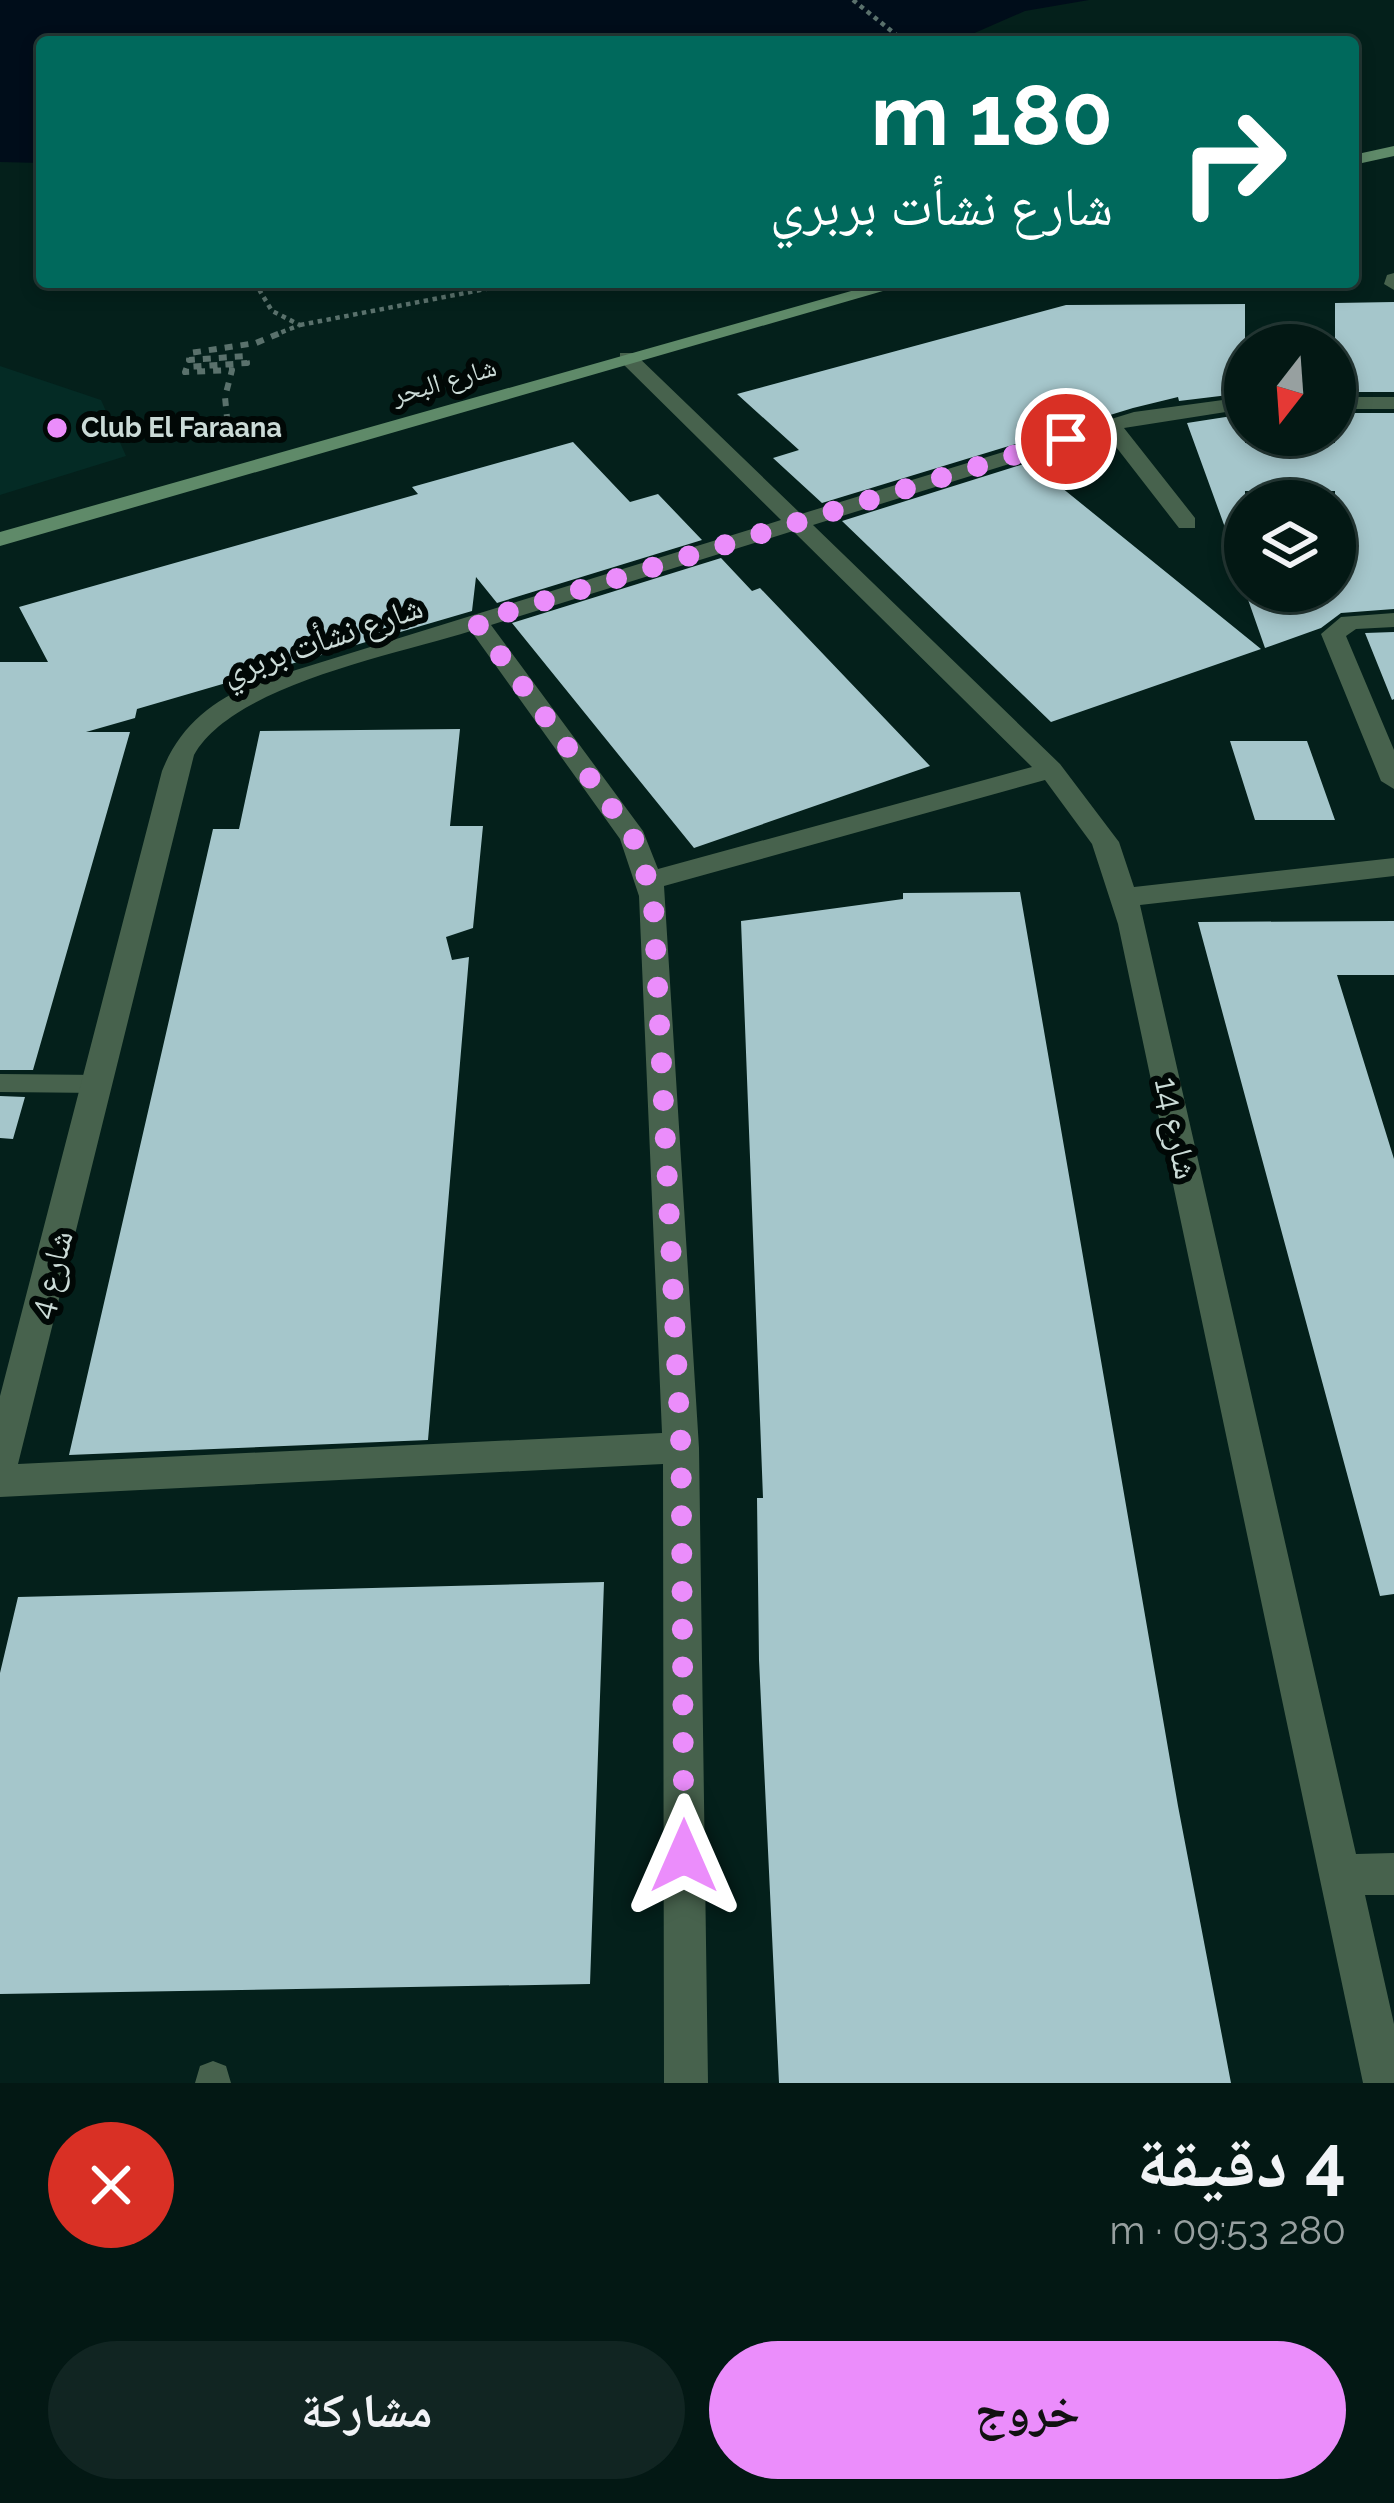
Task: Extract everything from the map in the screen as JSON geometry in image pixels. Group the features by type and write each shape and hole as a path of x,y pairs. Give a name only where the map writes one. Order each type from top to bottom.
{"main road":[{"path":"1359,159 1394,151"},
{"name":"شارع البحر","path":"0,539 882,288"}],"street":[{"name":"شارع 14","path":"627,357 1051,770 1105,842 1125,897 1385,2083"},
{"path":"1356,403 1394,403"},
{"name":"شارع نشأت بربري","path":"100,1084 175,771 195,730 214,713 263,688 1110,425 1173,409 1224,405"},
{"path":"1110,425 1187,523"},
{"path":"1394,620 1350,622 1333,634 1394,781"},
{"path":"476,622 633,837 649,881 658,957 681,1448 686,2083"},
{"path":"649,881 1051,770"},
{"path":"1125,897 1394,867"},
{"name":"شارع 4","path":"0,1466 100,1084"},
{"path":"0,1481 681,1448"},
{"path":"1340,1875 1394,1874"}],"lane":[{"path":"0,1083 100,1084"}],"path":[{"path":"853,0 898,36"},
{"path":"262,288 272,310 300,325"},
{"path":"225,398 232,370 185,372 187,367 247,363 246,356 189,360 190,353 256,344 300,325 491,288"}],"shaded area":[{"name":"Club El Faraana","path":"0,366 101,400 126,456 0,495"}],"water":[{"path":"0,0 1089,0 1025,11 968,36 36,36 36,163 0,162"}],"building":[{"path":"1394,302 1394,392 1356,392 1356,324 1335,324 1335,303"},
{"path":"1245,304 1245,324 1224,324 1224,396 1179,401 1178,397 1133,408 822,503 773,458 799,450 737,394 1066,305"},
{"path":"1356,413 1394,413 1394,609 1356,612 1356,480 1224,480 1224,525 1187,423 1224,417 1224,456 1356,456"},
{"path":"573,442 630,502 658,494 702,540 497,603 476,577 472,611 137,709 135,718 86,732 130,732 33,1070 0,1070 0,662 48,662 19,607 418,494 412,487"},
{"path":"1030,462 1261,649 1051,722 842,521"},
{"path":"721,558 752,591 760,588 930,766 694,848 512,623"},
{"path":"1252,612 1354,612 1341,613 1321,628 1265,648"},
{"path":"1394,632 1394,699 1392,700 1365,633"},
{"path":"460,729 450,826 483,826 473,928 446,937 452,960 469,957 428,1440 69,1455 213,829 239,829 260,731"},
{"path":"1230,741 1307,741 1335,820 1255,820"},
{"path":"1020,892 1178,1806 1231,2083 779,2083 759,1660 757,1498 763,1498 741,921 903,899 903,893"},
{"path":"1394,921 1394,975 1337,975 1394,1159 1394,1594 1380,1596 1198,922"},
{"path":"0,1096 25,1097 13,1139 0,1138"},
{"path":"604,1582 590,1984 0,1994 0,1673 18,1597"}],"place":[{"name":"Club El Faraana","path":"57,428"}],"route":[{"path":"684,1856 681,1448 653,896 633,837 476,622 1066,439"}]}
